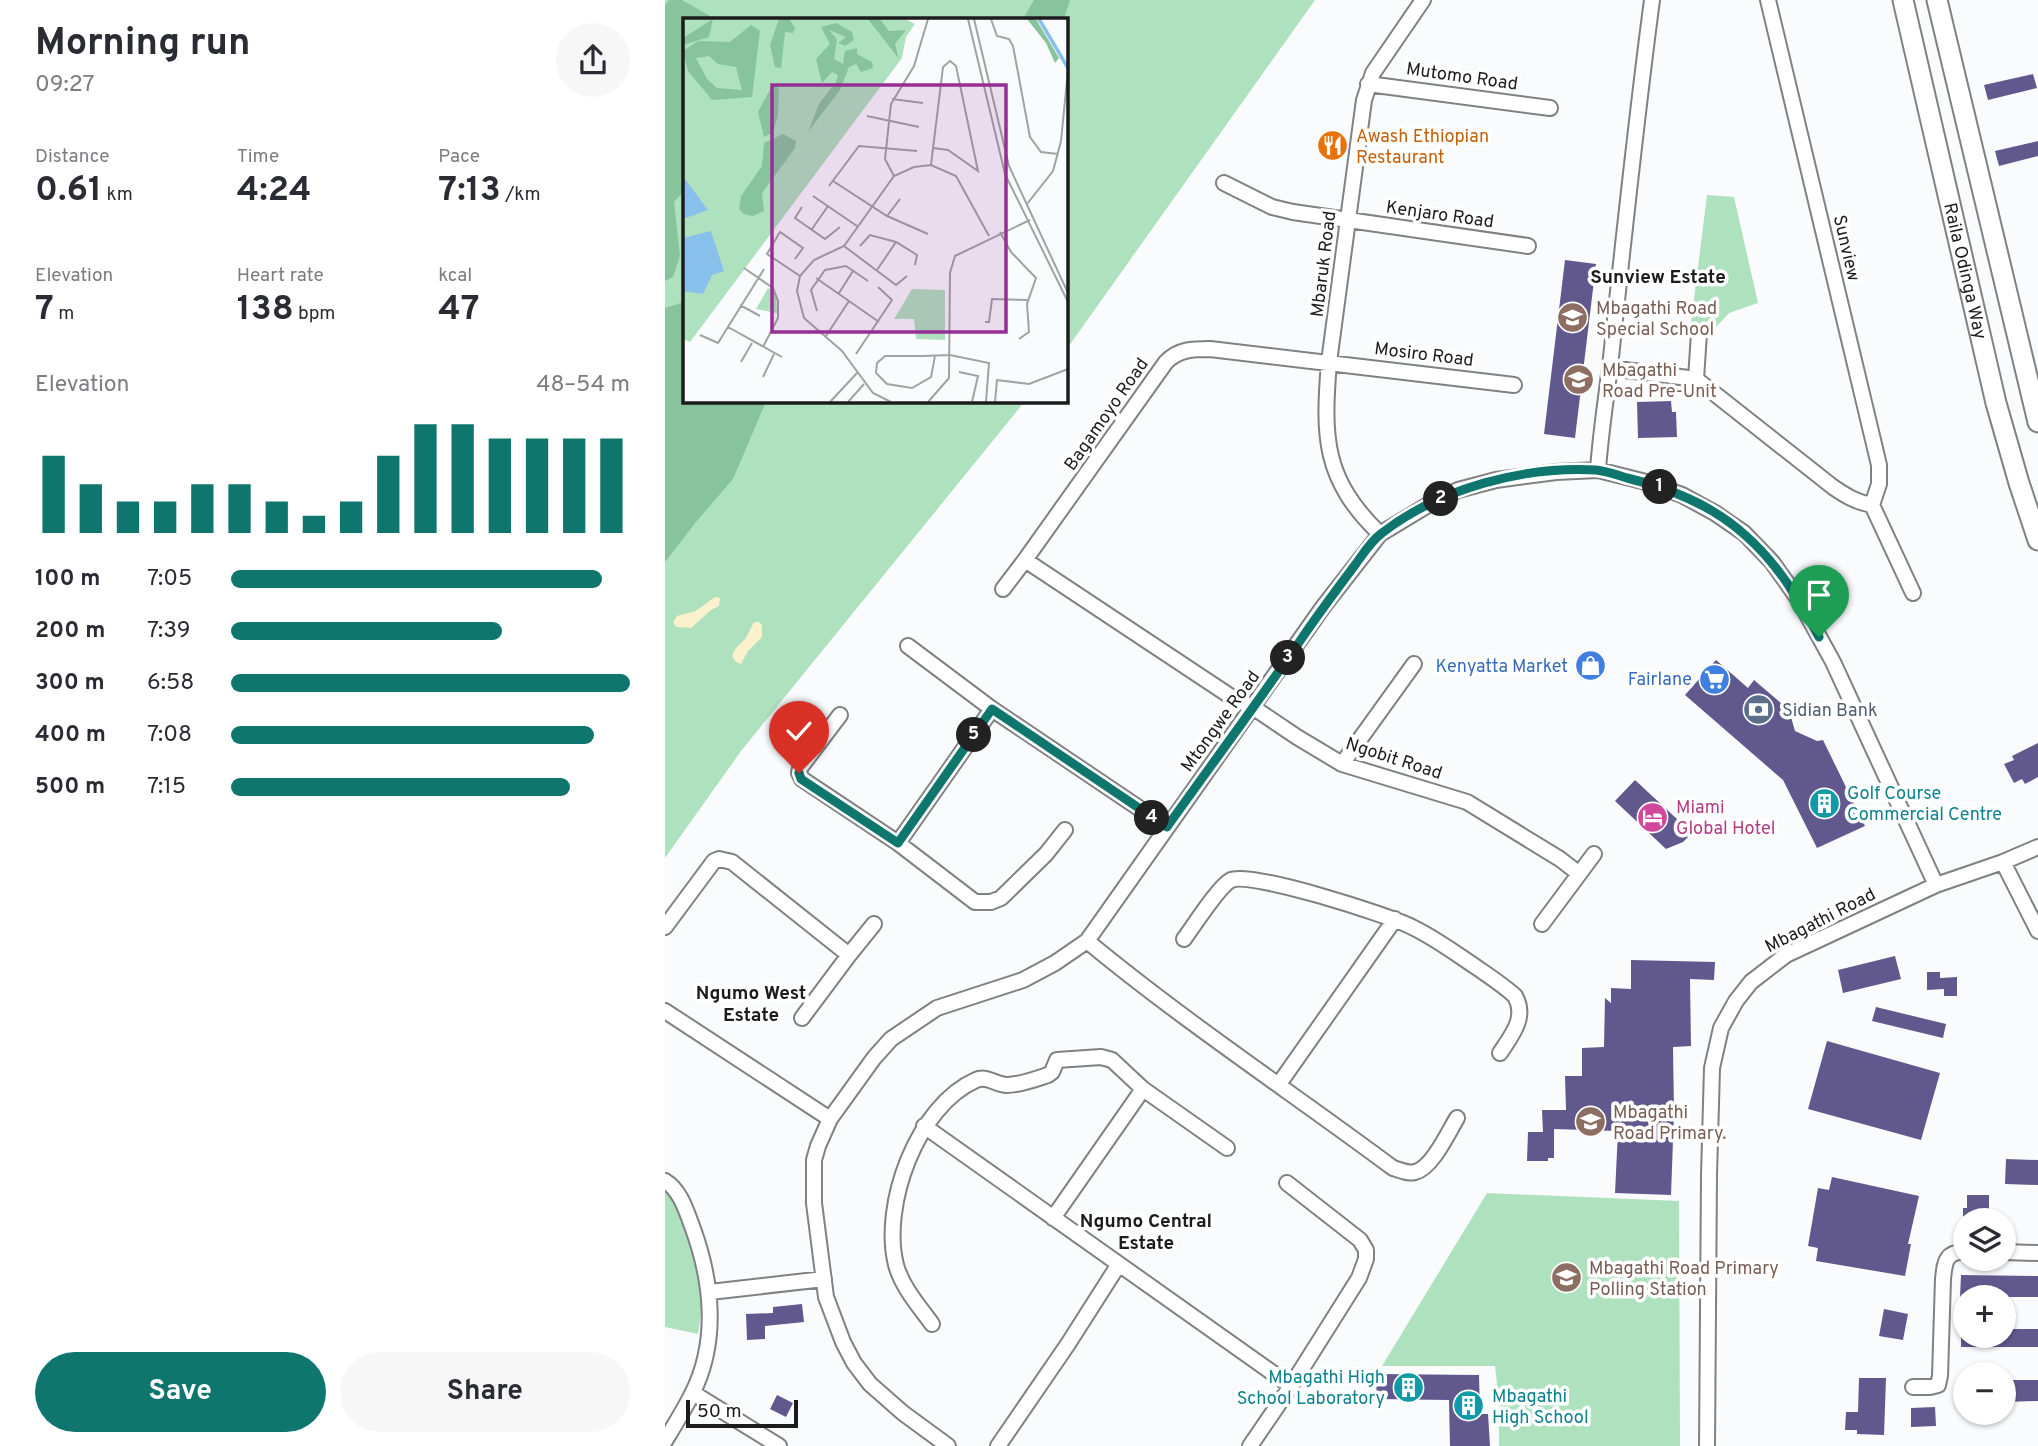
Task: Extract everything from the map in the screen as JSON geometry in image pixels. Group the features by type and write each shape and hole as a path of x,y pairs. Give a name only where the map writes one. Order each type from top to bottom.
{"main road":[{"name":"Raila Odinga Way","path":"1903,0 1996,403 2038,540"},
{"name":"Raila Odinga Way","path":"1937,0 2038,422"},
{"path":"1929,114 1930,101 1939,95 1951,95 1961,103"}],"street":[{"name":"Mbaruk Road","path":"1380,534 1354,508 1328,449 1326,404 1329,362 1361,112 1368,84 1423,0"},
{"path":"1598,470 1634,134 1652,0"},
{"name":"Sunview","path":"1767,0 1879,465 1879,484 1872,505"},
{"name":"Mutomo Road","path":"1368,84 1550,107"},
{"name":"Kenjaro Road","path":"1224,183 1272,207 1347,221 1528,246"},
{"path":"1696,379 1699,333"},
{"name":"Bagamoyo Road","path":"1003,589 1173,355 1188,349 1210,349 1329,362"},
{"name":"Mosiro Road","path":"1329,362 1514,384"},
{"path":"1610,368 1696,379 1833,487 1849,498 1872,505 1913,593"},
{"name":"Mtongwe Road","path":"948,1446 870,1384 854,1363 834,1320 826,1297 814,1203 814,1160 830,1119 874,1058 891,1039 910,1025 937,1008 1023,980 1055,963 1087,941 1323,607 1380,534 1427,505 1458,490 1522,475 1598,470 1646,482 1682,495 1744,533 1773,562 1799,600 1833,662 1936,885"},
{"name":"Ngobit Road","path":"1025,560 1233,698 1254,708 1342,764 1467,802 1551,853 1578,873"},
{"path":"908,646 992,709 1167,827"},
{"path":"1342,764 1414,664"},
{"path":"898,843 992,709"},
{"path":"840,715 800,768 801,779 898,843 975,902 991,902 1001,898 1065,830"},
{"name":"Mbagathi Road","path":"1707,1446 1710,1097 1711,1068 1721,1028 1736,1001 1751,982 1786,955 1936,885 2038,847"},
{"path":"1542,924 1594,854"},
{"path":"665,927 714,861 725,859 849,955"},
{"path":"2003,862 2038,930"},
{"path":"1184,939 1219,891 1230,880 1241,878 1258,880 1395,919 1442,944 1515,996 1520,1009 1519,1017 1512,1035 1500,1053"},
{"path":"1279,1084 1395,919"},
{"path":"801,1018 874,924"},
{"path":"1087,941 1130,977 1393,1168 1416,1172 1428,1165 1457,1118"},
{"path":"665,1011 830,1119"},
{"path":"932,1324 903,1284 896,1266 892,1228 904,1172 924,1126 935,1112 975,1080 984,1079 1009,1085 1048,1075 1057,1060 1101,1057 1112,1060 1143,1089 1227,1149"},
{"path":"1053,1218 1143,1089"},
{"path":"924,1126 1291,1386"},
{"path":"665,1181 674,1188 689,1218 710,1292 708,1341 704,1362 693,1393 665,1441"},
{"path":"1250,1446 1359,1278 1366,1259 1366,1250 1360,1240 1287,1183"},
{"path":"2016,1252 2038,1253"},
{"path":"1913,1387 1938,1385 1943,1279 1945,1263 1953,1253"},
{"path":"998,1446 1119,1264"},
{"path":"710,1292 824,1279"},
{"path":"693,1393 779,1446"}],"green space":[{"path":"665,0 1315,0 1067,349 1067,18 683,18 683,402 1024,402 741,751 665,858"},
{"path":"669,0 682,0 710,18 683,18 683,192 674,202 680,256 673,277 665,281 665,5"},
{"path":"1034,0 1070,0 1064,18 1024,18"},
{"path":"1707,195 1734,197 1758,303 1729,313 1715,328 1691,323"},
{"path":"683,302 683,402 768,402 733,479 665,562 665,308"},
{"path":"665,1192 678,1195 707,1275 698,1334 665,1327"},
{"path":"1487,1193 1679,1201 1680,1446 1499,1446 1499,1402 1495,1366 1382,1366"}],"sand":[{"path":"716,597 720,598 719,606 691,628 676,627 673,622 677,616 695,611"},
{"path":"754,622 762,625 762,637 748,651 741,664 732,656"}],"building":[{"path":"2033,74 2037,88 1988,100 1984,85"},
{"path":"2038,141 2038,156 1999,166 1995,151"},
{"path":"1565,260 1596,264 1575,438 1544,434"},
{"path":"1671,401 1672,412 1676,412 1677,437 1638,438 1637,402"},
{"path":"1716,660 1748,688 1754,680 1789,710 1795,731 1817,741 1823,740 1865,826 1817,848 1783,780 1685,695"},
{"path":"2038,743 2038,777 2025,784 2022,779 2014,783 2004,764 2014,760 2012,756"},
{"name":"Miami Global Hotel","path":"1635,780 1692,833 1683,842 1666,849 1615,801"},
{"path":"1895,956 1901,979 1843,993 1838,970"},
{"path":"1631,960 1715,962 1714,980 1690,979 1691,1046 1673,1047 1671,1195 1615,1193 1618,1131 1554,1129 1554,1158 1548,1158 1548,1161 1527,1161 1528,1132 1543,1132 1542,1110 1566,1110 1565,1076 1582,1076 1582,1048 1604,1047 1605,998 1611,1003 1611,988 1631,989"},
{"path":"1927,972 1940,972 1940,978 1957,977 1957,996 1944,996 1944,989 1927,990"},
{"path":"1876,1007 1946,1024 1943,1038 1872,1021"},
{"path":"1827,1041 1940,1073 1921,1140 1808,1109"},
{"path":"2006,1159 2038,1160 2038,1185 2005,1184"},
{"path":"1832,1177 1919,1196 1908,1244 1911,1244 1905,1276 1816,1261 1818,1248 1808,1246 1818,1188 1829,1190"},
{"path":"1967,1195 1989,1195 1989,1208 1967,1208"},
{"path":"1961,1275 2038,1276 2038,1297 2016,1297 2016,1285 1961,1285"},
{"path":"802,1304 804,1322 765,1326 765,1339 747,1340 746,1314 773,1313 773,1307"},
{"path":"1884,1309 1908,1314 1903,1340 1879,1336"},
{"path":"2016,1329 2038,1329 2038,1347 2016,1347"},
{"path":"1377,1374 1479,1375 1480,1414 1488,1414 1490,1446 1450,1446 1449,1400 1376,1399"},
{"path":"1859,1378 1886,1378 1884,1435 1857,1434 1857,1430 1845,1430 1846,1412 1858,1412"},
{"path":"2016,1380 2038,1380 2038,1401 2016,1402"},
{"path":"777,1395 793,1403 786,1417 770,1409"},
{"path":"1935,1407 1936,1426 1911,1427 1911,1408"}],"place":[{"name":"Awash Ethiopian Restaurant","path":"1333,146"},
{"name":"Mbagathi Road Special School","path":"1573,318"},
{"name":"Mbagathi Road Pre-Unit","path":"1579,380"},
{"name":"Kenyatta Market","path":"1591,666"},
{"name":"Fairlane","path":"1715,679"},
{"name":"Sidian Bank","path":"1759,710"},
{"name":"Golf Course Commercial Centre","path":"1824,803"},
{"name":"Miami Global Hotel","path":"1653,817"},
{"name":"Mbagathi Road Primary.","path":"1590,1122"},
{"name":"Mbagathi Road Primary Polling Station","path":"1566,1278"},
{"name":"Mbagathi High School Laboratory","path":"1408,1387"},
{"name":"Mbagathi High School","path":"1469,1406"}],"district":[{"name":"Sunview Estate","path":"1658,276"},
{"name":"Ngumo West Estate","path":"751,1003"},
{"name":"Ngumo Central Estate","path":"1146,1231"}],"route":[{"path":"799,773 801,779 898,843 992,709 1167,827 1254,708 1323,607 1380,534 1402,519 1458,490 1522,475 1598,470 1646,482 1682,495 1715,513 1744,533 1773,562 1799,600 1819,637"}]}
